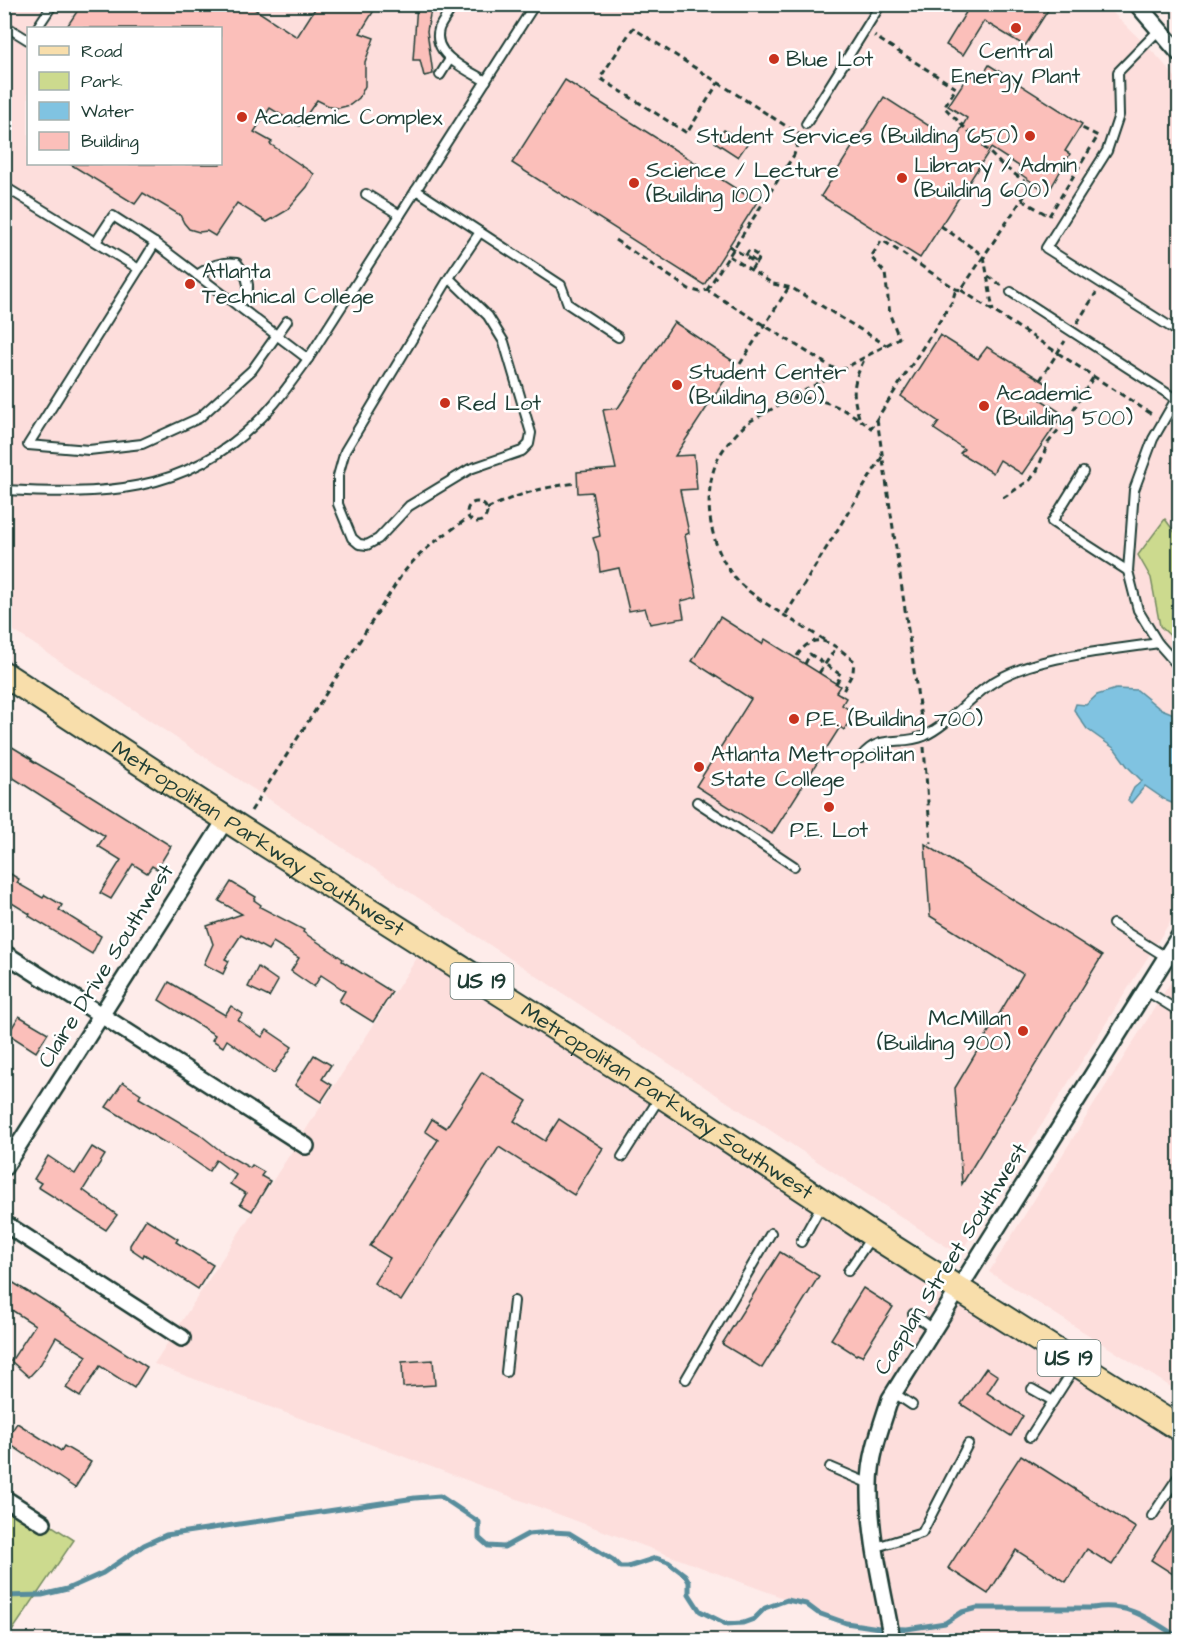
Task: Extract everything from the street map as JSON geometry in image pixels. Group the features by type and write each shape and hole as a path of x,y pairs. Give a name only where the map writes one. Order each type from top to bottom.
{"main road":[{"name":"Metropolitan Parkway Southwest","path":"4,674 233,824 661,1095 873,1235 1179,1429"}],"street":[{"path":"1137,4 1179,54"},
{"name":"Claire Drive Southwest","path":"4,1168 102,1015 233,824"},
{"name":"Casplan Street Southwest","path":"892,1641 873,1531 870,1484 876,1440 894,1393 1179,935"},
{"path":"4,953 306,1146"},
{"path":"4,1223 182,1338"},
{"path":"4,1498 43,1523"}],"lane":[{"path":"38,27 53,4"},
{"path":"454,4 439,29 440,45 450,59 486,81"},
{"path":"4,490 75,492 132,488 187,471 235,443 280,397 308,359 535,4"},
{"path":"806,124 881,4"},
{"path":"4,25 27,39"},
{"path":"1159,30 1118,72 1119,115 1107,151 1046,248 1179,333"},
{"path":"440,75 450,59"},
{"path":"10,190 139,269"},
{"path":"416,190 561,285 568,304 618,337"},
{"path":"366,194 400,215"},
{"path":"96,242 112,216 155,243 308,359"},
{"path":"449,278 488,316 504,342 531,433 529,444 522,451 470,469 409,506 378,539 367,545 359,544 352,538 338,504 338,476 345,451 449,278 480,232"},
{"path":"155,243 28,445 89,450 142,444 199,418 252,370 287,321"},
{"path":"197,275 218,263 237,263 246,274 248,285 245,300 238,306"},
{"path":"1011,292 1178,397 1153,439 1134,490 1128,571 1138,610 1158,643 1179,669"},
{"path":"1083,472 1052,522 1128,571"},
{"path":"861,757 867,749 883,741 923,736 945,722 995,680 1016,670 1051,661 1158,643"},
{"path":"697,802 794,866"},
{"path":"1113,924 1166,957"},
{"path":"1145,990 1179,1012"},
{"path":"622,1157 661,1095"},
{"path":"801,1242 824,1201"},
{"path":"686,1379 771,1233"},
{"path":"848,1271 873,1235"},
{"path":"506,1372 514,1301"},
{"path":"913,1314 933,1329"},
{"path":"1030,1437 1077,1363"},
{"path":"1032,1389 1053,1401"},
{"path":"894,1393 912,1405"},
{"path":"876,1547 922,1533 968,1444"},
{"path":"830,1467 870,1484"},
{"path":"1152,1516 1179,1475"}],"path":[{"path":"615,240 689,289 700,292 707,290 794,155 800,135 633,28 600,78 687,133 718,83"},
{"path":"791,398 809,397 834,404 872,428 959,290 1031,186 1002,165 944,107 956,88 864,29"},
{"path":"1022,200 1049,216 1098,136 1080,127"},
{"path":"941,226 984,256 993,311"},
{"path":"841,694 854,672 854,661 750,591 734,577 712,532 709,508 710,488 717,463 730,441 747,423 899,338 890,315 885,273 871,256 882,240 1155,417"},
{"path":"729,246 747,257 756,263 760,257 749,250 746,255 756,262 751,270"},
{"path":"729,256 773,284 789,287 886,345"},
{"path":"987,276 1011,292"},
{"path":"740,364 789,287"},
{"path":"707,290 838,371"},
{"path":"1040,380 1090,302"},
{"path":"860,419 854,401 853,388 866,356"},
{"path":"1003,498 1030,480 1037,471 1047,443 1070,415 1094,376"},
{"path":"877,419 920,701 931,844"},
{"path":"1173,429 1179,433"},
{"path":"786,614 883,456"},
{"path":"487,509 512,497 535,490 577,483"},
{"path":"473,503 483,504 487,509 487,516 483,521 474,522 468,518 468,508 473,503"},
{"path":"233,824 401,576 415,558 468,518"},
{"path":"797,657 806,645 816,639 824,640"},
{"path":"819,673 836,648"},
{"path":"805,664 810,654 841,675 836,684"}],"shaded area":[{"name":"Atlanta Metropolitan State College","path":"4,5 1105,5 1159,58 1179,82 1179,908 959,1255 5,625"},
{"path":"428,941 1179,1425 1179,1640 897,1640 154,1364"},
{"path":"1179,969 1179,1392 989,1272"}],"green space":[{"path":"1165,519 1179,538 1179,644 1160,626 1151,578 1138,555"},
{"path":"4,1495 74,1540 6,1640 4,1640"}],"water":[{"path":"1116,689 1137,690 1159,708 1179,716 1179,806 1145,786 1131,803 1128,800 1134,788 1142,781 1115,749 1087,729 1074,710 1076,704 1086,705 1097,695"}],"building":[{"name":"Academic Complex","path":"82,4 247,4 297,37 318,4 378,4 360,33 374,38 365,62 365,86 359,98 350,105 339,108 317,100 299,126 270,108 254,132 272,142 270,144 314,174 307,187 286,211 267,222 237,203 215,236 207,231 199,232 189,229 180,215 143,193 135,204 72,165 222,165 222,27 67,27"},
{"name":"Academic Complex","path":"417,4 432,4 427,31 433,74 424,76 420,60 413,60"},
{"name":"Central Energy Plant","path":"971,4 1052,4 1025,46 984,21 963,55 946,45"},
{"name":"Library / Admin (Building 600)","path":"989,65 1082,124 1065,151 1070,154 1048,193 1019,173 1022,168 991,148 920,258 821,196 884,97 954,142 967,118 948,106 969,74 980,80"},
{"name":"Science / Lecture (Building 100)","path":"565,80 757,202 704,285 512,163"},
{"path":"724,130 747,144 738,157 715,142"},
{"path":"674,322 736,363 675,456 694,455 697,489 680,490 689,533 685,535 697,597 681,601 684,618 650,624 645,608 629,611 619,568 600,572 598,553 593,538 600,536 592,492 578,493 577,472 616,469 603,410 618,408"},
{"name":"Academic (Building 500)","path":"940,335 978,359 987,347 1049,385 1040,399 1063,414 1022,474 1000,460 993,473 960,453 964,449 934,429 939,422 901,396"},
{"name":"P.E. (Building 700)","path":"720,617 762,644 765,639 840,686 836,692 846,698 842,705 854,713 844,730 840,727 772,834 696,786 751,699 692,661"},
{"path":"4,742 171,846 157,869 152,866 147,873 133,864 111,899 100,893 121,860 98,846 105,836 4,772"},
{"name":"McMillan (Building 900)","path":"925,844 1102,956 962,1184 955,1088 1023,974 930,916"},
{"path":"4,870 19,879 17,883 43,898 45,895 62,905 59,910 101,936 92,954 7,900 4,903"},
{"path":"231,882 256,897 254,900 261,905 260,907 304,930 303,932 343,959 342,961 392,992 373,1022 339,1001 345,991 321,975 314,987 291,971 299,958 273,942 268,950 241,935 225,959 229,961 223,974 204,964 213,944 207,926 242,914 219,901"},
{"path":"258,967 278,981 269,997 248,987"},
{"path":"169,982 225,1015 231,1006 243,1014 238,1020 262,1037 267,1030 292,1047 274,1073 227,1040 223,1047 212,1040 215,1035 159,1000"},
{"path":"19,1016 48,1033 36,1052 8,1034"},
{"path":"314,1055 331,1065 322,1079 332,1085 321,1102 295,1085"},
{"path":"482,1072 527,1101 514,1121 545,1141 559,1119 603,1148 574,1195 499,1147 401,1301 374,1283 390,1258 370,1246 438,1140 425,1131 432,1119 446,1128"},
{"path":"123,1082 141,1094 139,1098 198,1133 222,1152 250,1168 252,1165 264,1172 261,1176 270,1181 252,1211 240,1204 246,1194 230,1184 236,1175 216,1160 209,1171 168,1143 106,1107"},
{"path":"92,1147 105,1155 83,1190 117,1215 106,1230 38,1187 41,1183 34,1179 48,1156 75,1174"},
{"path":"146,1219 178,1239 176,1242 213,1265 198,1289 144,1254 143,1257 130,1248"},
{"path":"780,1252 819,1276 762,1368 722,1344"},
{"path":"4,1277 147,1367 134,1388 100,1366 80,1397 66,1388 87,1356 56,1337 40,1365 29,1377 11,1361 35,1325 4,1305"},
{"path":"863,1288 893,1307 862,1356 856,1355 831,1339"},
{"path":"433,1360 435,1385 403,1387 402,1362"},
{"path":"986,1368 998,1376 987,1393 1023,1416 1011,1436 961,1404"},
{"path":"17,1423 61,1451 64,1446 91,1462 75,1488 5,1441"},
{"path":"1021,1455 1136,1528 1112,1565 1087,1549 1066,1582 1016,1550 988,1594 948,1568"},
{"path":"1179,1516 1179,1578 1151,1560"}],"waterway":[{"path":"4,1596 42,1595 67,1589 103,1573 144,1545 166,1535 440,1496 479,1522 479,1538 488,1546 504,1547 528,1534 569,1533 613,1560 620,1567 628,1567 656,1558 668,1562 685,1575 689,1582 689,1594 700,1611 726,1624 743,1623 754,1619 765,1608 787,1600 806,1604 818,1613 846,1623 907,1629 945,1623 962,1612 977,1608 1106,1607 1139,1614 1180,1638"}],"place":[{"name":"Central Energy Plant","path":"1016,28"},
{"name":"Blue Lot","path":"774,59"},
{"name":"Academic Complex","path":"242,117"},
{"name":"Student Services (Building 650)","path":"1030,136"},
{"name":"Library / Admin (Building 600)","path":"902,178"},
{"name":"Science / Lecture (Building 100)","path":"634,183"},
{"name":"Atlanta Technical College","path":"190,284"},
{"name":"Student Center (Building 800)","path":"677,385"},
{"name":"Red Lot","path":"445,403"},
{"name":"Academic (Building 500)","path":"984,406"},
{"name":"P.E. (Building 700)","path":"794,719"},
{"name":"Atlanta Metropolitan State College","path":"699,767"},
{"name":"P.E. Lot","path":"829,807"},
{"name":"McMillan (Building 900)","path":"1023,1031"}]}
